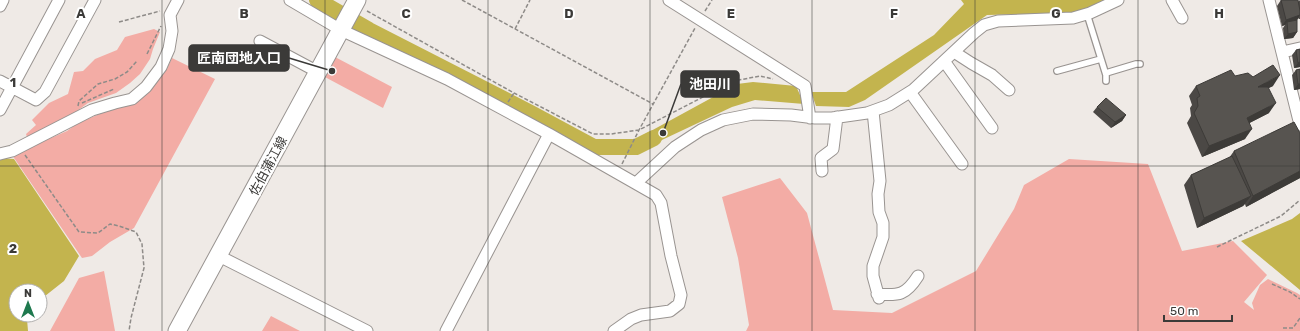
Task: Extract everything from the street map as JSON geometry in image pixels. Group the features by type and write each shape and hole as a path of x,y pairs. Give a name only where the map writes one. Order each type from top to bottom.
{"main road":[{"name":"佐伯蒲江線","path":"177,331 355,4"}],"street":[{"path":"0,6 4,0"},
{"path":"0,110 59,0"},
{"path":"0,81 36,100 45,92 94,0"},
{"path":"0,154 19,147 92,110 132,99 146,87 161,67 169,49 172,31 171,14 178,0"},
{"path":"290,0 447,79 549,134 656,196 661,203 671,256 681,295 679,304 670,311 641,315 631,319 614,331"},
{"path":"669,0 805,86 810,117"},
{"path":"636,184 675,148 701,130 724,120 753,114 832,118 873,111 890,105 910,92 980,27 988,23 998,21 1073,18 1087,14 1118,0"},
{"path":"1172,0 1182,18"},
{"path":"1283,1 1270,2 1282,52 1297,100 1300,125"},
{"path":"260,41 318,72"},
{"path":"1282,52 1300,48"},
{"path":"954,52 992,75 1009,90"},
{"path":"944,61 992,128"},
{"path":"910,92 962,164"},
{"path":"873,111 880,181 878,194 879,212 883,223 883,237 873,266 873,276 878,296 894,296 906,291 918,276"},
{"path":"822,171 821,158 833,150 837,117"},
{"path":"446,331 549,134"},
{"path":"219,256 367,331"}],"lane":[{"path":"1087,14 1106,73 1106,81"},
{"path":"1057,71 1101,59"},
{"path":"1106,73 1140,64"}],"path":[{"path":"462,0 653,104"},
{"path":"515,29 530,0"},
{"path":"622,166 638,131 712,0"},
{"path":"355,4 514,93 593,134 638,131 734,81 760,76 774,79"},
{"path":"119,22 165,10 171,14 165,18 147,54"},
{"path":"78,106 79,101 98,84 111,80 127,72 137,61"},
{"path":"19,147 79,232 98,233 110,224 136,232 142,244 144,268 131,318 130,331"},
{"path":"1217,247 1281,216 1300,200"},
{"path":"1272,284 1290,292 1300,299"},
{"path":"1283,328 1293,328 1300,318"}],"shaded area":[{"path":"961,0 1108,0 1077,13 987,15 865,100 849,107 816,106 811,92 846,92 934,35 964,4"},
{"path":"154,29 160,32 150,59 140,74 130,83 116,93 88,103 73,114 28,140 26,134 36,125 32,120 49,103 68,94 74,72 83,71 95,59 117,50 125,37"},
{"path":"335,57 392,87 383,108 323,76"},
{"path":"172,58 215,79 134,228 110,242 92,256 82,258 12,155 67,131 78,123 143,96 167,69"},
{"path":"753,82 796,86 804,104 755,100 732,107 630,155 638,138 737,84"},
{"path":"0,158 14,159 79,256 64,281 48,294 48,283 8,283 8,323 27,323 28,331 0,331"},
{"path":"1069,159 1148,164 1182,251 1233,241 1267,275 1244,302 1254,310 1252,303 1260,285 1268,279 1297,293 1300,295 1300,331 746,331 749,325 738,258 722,197 780,178 807,213 833,310 892,313 976,271 1014,209 1024,185"},
{"path":"1300,213 1300,290 1241,241 1292,219"},
{"path":"104,271 115,331 50,331 79,278"},
{"path":"271,316 300,331 262,331"}],"building":[{"path":"1281,0 1298,0 1300,15 1286,20"},
{"path":"1297,20 1297,32 1288,34 1287,22"},
{"path":"1300,49 1300,62 1298,63 1296,50"},
{"path":"1273,65 1280,75 1258,87 1268,87 1276,103 1247,118 1252,129 1209,146 1194,113 1198,106 1197,98 1200,96 1196,86 1231,70 1235,76 1248,73 1253,77"},
{"path":"1300,69 1300,84 1298,84 1296,70"},
{"path":"1106,98 1126,115 1115,122 1097,107"},
{"path":"1294,122 1300,133 1300,171 1253,196 1234,151"},
{"path":"1232,156 1251,196 1204,218 1191,175"}],"waterway":[{"path":"317,0 369,30 594,147 636,147 654,138"}],"place":[{"name":"匠南団地入口","path":"332,71"},
{"name":"池田川","path":"663,133"}]}
